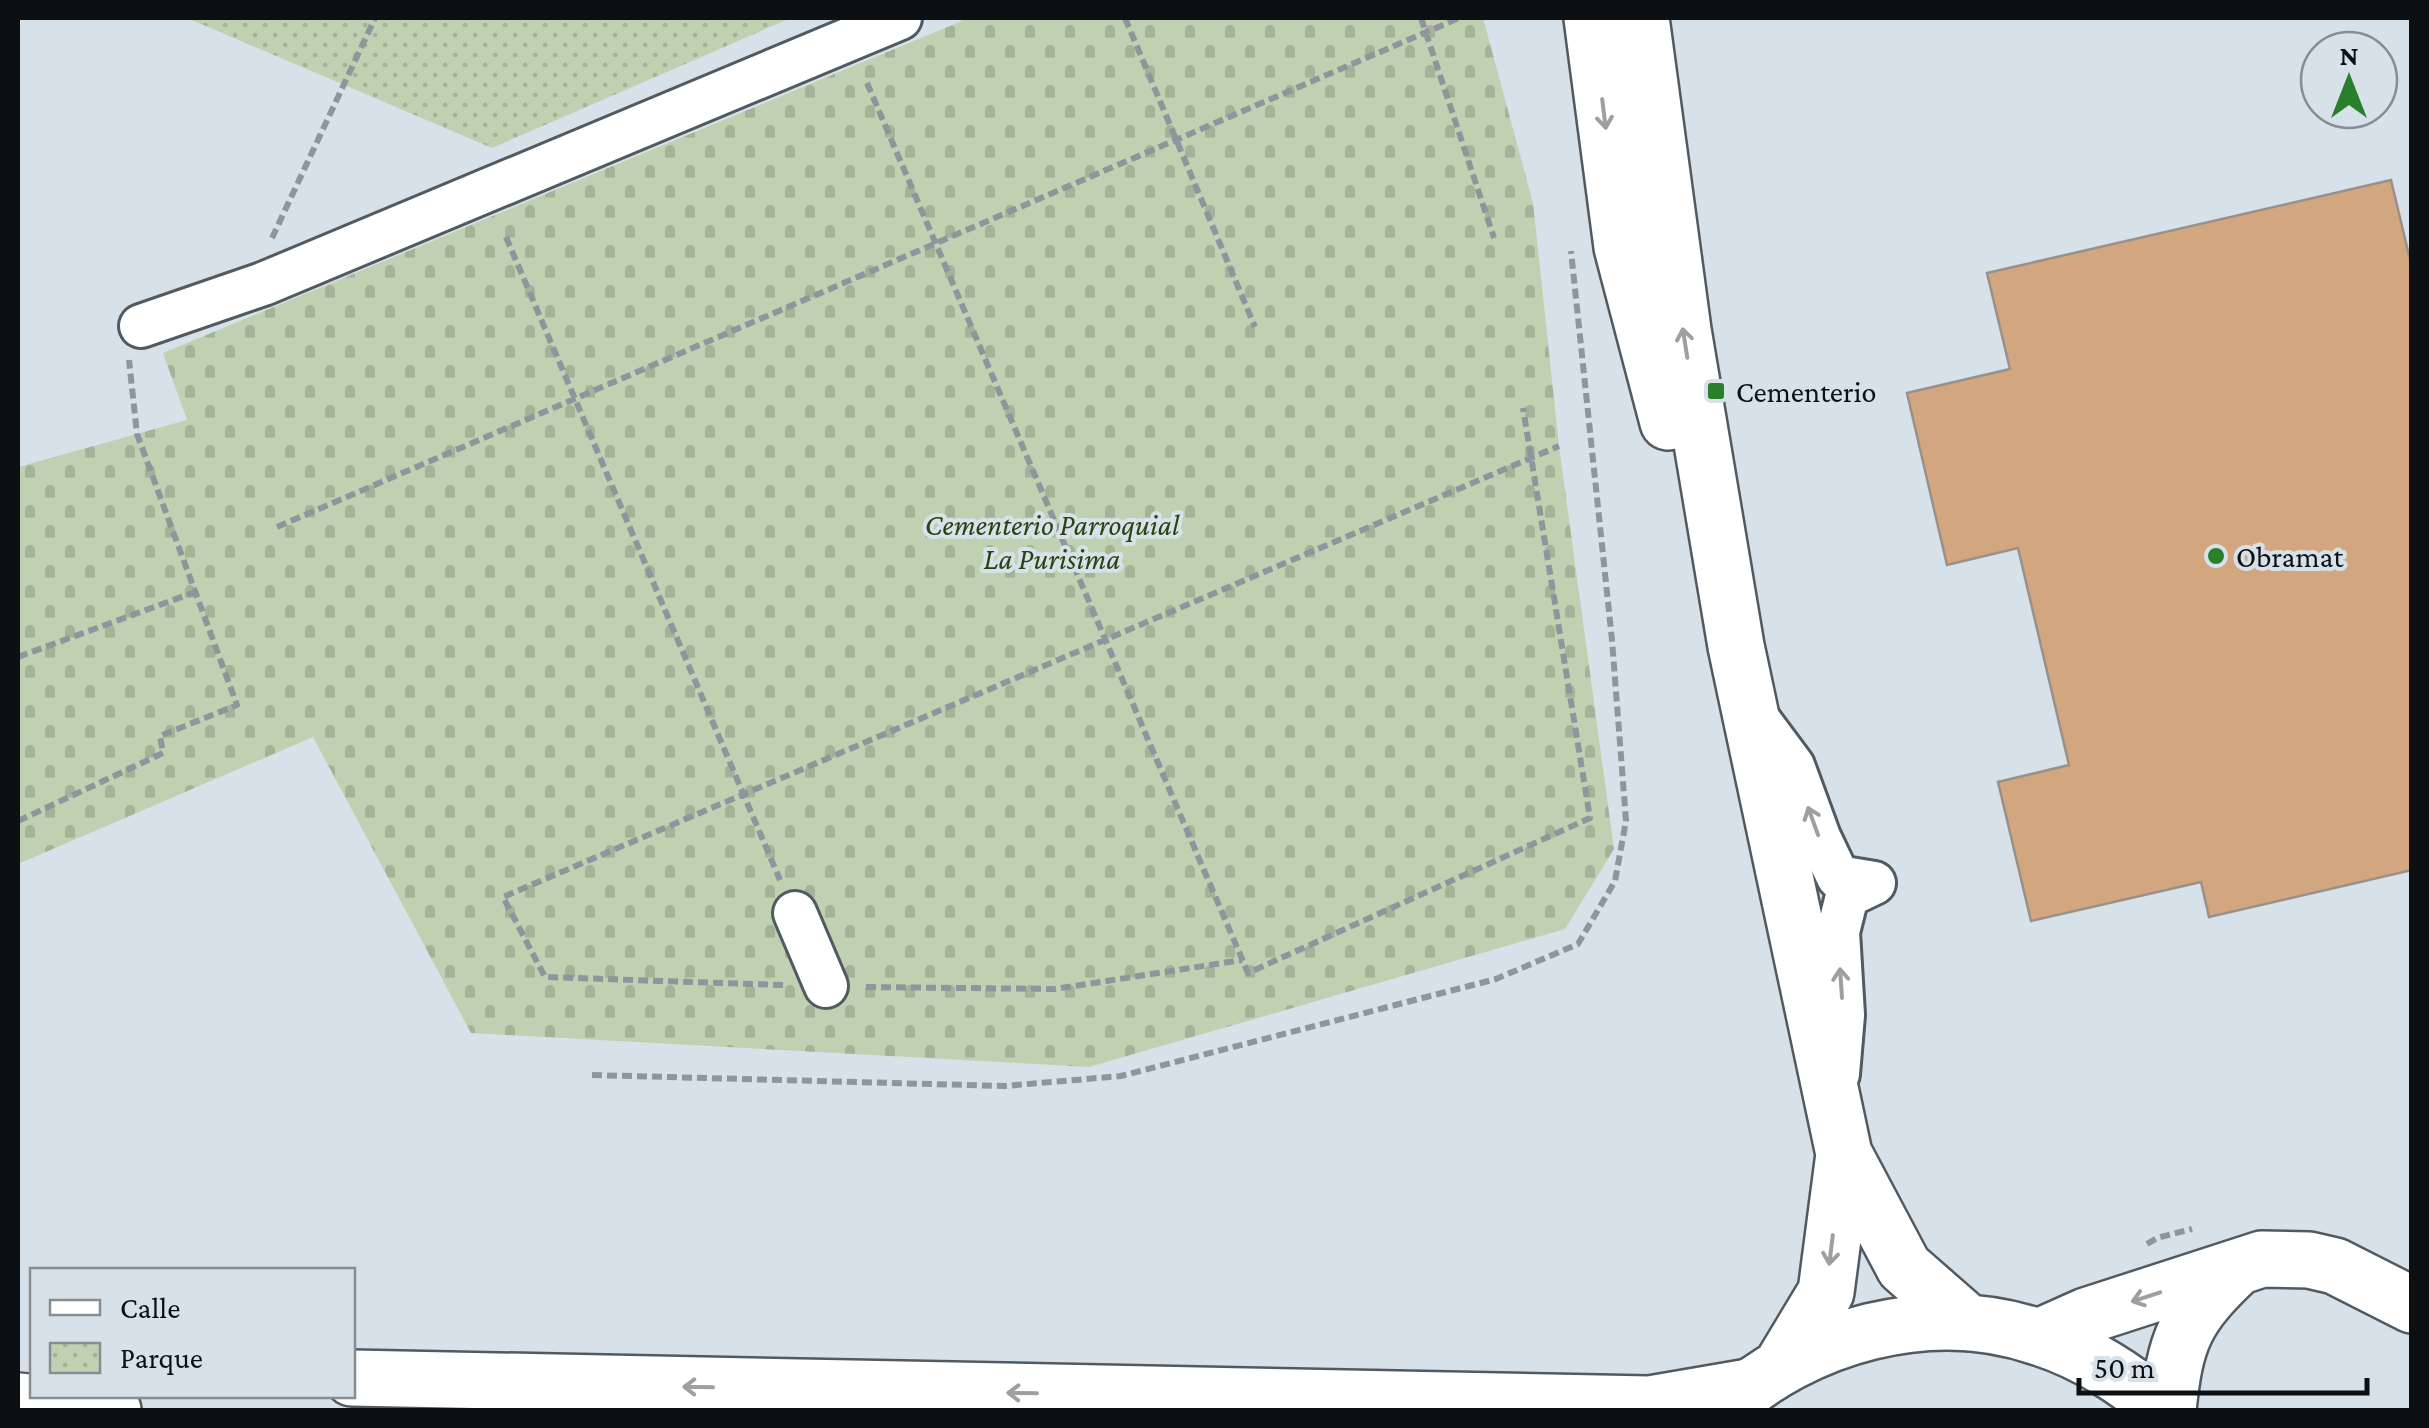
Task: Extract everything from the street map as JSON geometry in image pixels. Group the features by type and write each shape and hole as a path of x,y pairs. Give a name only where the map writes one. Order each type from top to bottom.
{"main road":[{"path":"1592,18 1622,247 1663,407 1736,646"},
{"path":"1641,18 1683,330 1736,646 1840,1134 1904,1267 1968,1324"},
{"path":"1751,1387 1826,1292 1840,1134"},
{"path":"2040,1337 2086,1316 2262,1259 2309,1260 2335,1266 2412,1305"},
{"path":"355,1378 1649,1404 1751,1387 1841,1339 1904,1325 1968,1324 2040,1337 2086,1356 2166,1410 2174,1362 2188,1320 2239,1266"},
{"path":"18,1401 113,1410"}],"street":[{"path":"140,326 263,284 900,18"},
{"path":"1749,707 1793,766 1818,837 1838,877 1874,883 1847,896 1838,932 1843,1015 1840,1134"},
{"path":"794,913 826,986"}],"path":[{"path":"263,284 274,231 375,18"},
{"path":"1125,18 1256,327"},
{"path":"1421,18 1494,238"},
{"path":"278,527 1460,18"},
{"path":"867,83 1248,973 1590,818 1523,408"},
{"path":"506,237 794,913"},
{"path":"592,1075 1005,1086 1120,1076 1496,979 1578,944 1615,881 1626,821 1612,640 1572,251"},
{"path":"18,820 163,754 160,736 236,705 138,434 128,358 140,326"},
{"path":"503,897 1559,446"},
{"path":"18,657 195,592"}],"green space":[{"path":"187,18 791,18 492,148"},
{"name":"Cementerio Parroquial La Purisima","path":"969,18 1483,18 1533,203 1559,446 1614,849 1565,929 1089,1067 471,1033 313,737 18,864 18,467 187,420 163,353"}],"building":[{"name":"Obramat","path":"2391,180 2412,268 2412,870 2209,917 2201,882 2031,921 1998,782 2069,765 2018,548 1947,565 1907,393 2010,369 1987,273"}],"place":[{"name":"Cementerio","path":"1716,391"},
{"name":"Obramat","path":"2216,556"}]}
